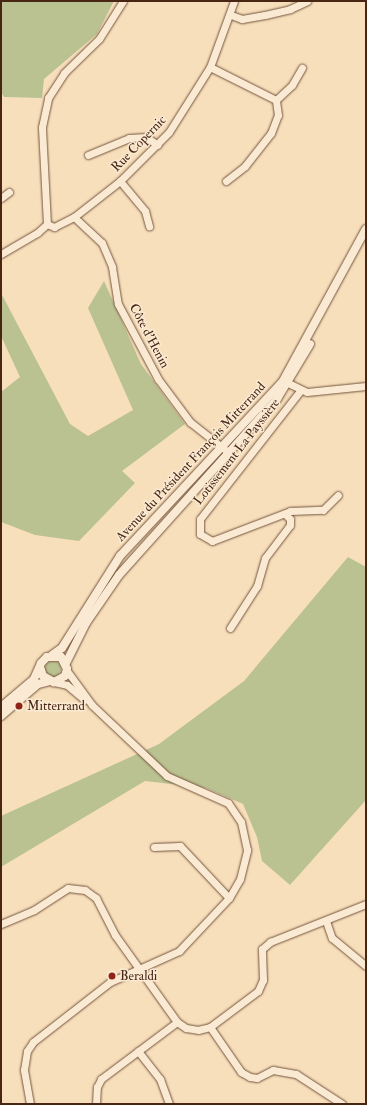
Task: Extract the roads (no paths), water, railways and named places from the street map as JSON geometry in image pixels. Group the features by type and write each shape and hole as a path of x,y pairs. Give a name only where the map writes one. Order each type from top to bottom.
{"street":[{"path":"1,254 37,233 47,224 42,127 48,98 64,73 99,39 123,1"},
{"name":"Rue Copernic","path":"47,224 54,226 74,217 120,181 158,145 189,104 210,66 231,15 234,1"},
{"path":"231,15 242,19 265,15 290,10 307,1"},
{"path":"210,66 276,100"},
{"path":"276,100 292,85 302,68"},
{"path":"226,181 245,166 271,133 278,115 276,100"},
{"path":"88,155 129,138 146,137 158,145"},
{"path":"120,181 145,211 149,226"},
{"path":"1,198 8,192"},
{"name":"Côte d'Henin","path":"74,217 102,243 112,267 118,304 158,379 190,422 226,450"},
{"name":"Avenue du Président François Mitterrand","path":"66,667 86,623 118,575 286,382 366,229"},
{"path":"286,382 300,391 366,386"},
{"name":"Lotissement La Payssière","path":"300,391 200,519 199,528 205,539 212,541 262,520 297,509 323,510 338,495"},
{"name":"Avenue du Président François Mitterrand","path":"52,655 62,648 120,556 226,450"},
{"path":"230,628 257,586 265,558 290,525 290,519 285,514"},
{"path":"1,707 34,678 44,659 52,655 61,657 66,667 92,704"},
{"path":"1,716 38,684 61,680 66,667"},
{"path":"30,1104 24,1070 27,1051 33,1042 94,993 141,968 179,951 229,898 240,879 246,850 237,814 219,798 167,776 92,704 67,685 52,682 43,676 40,668"},
{"path":"154,847 180,846 229,898"},
{"path":"1,924 34,910 68,888 85,890 96,898 115,935 141,968 177,1022 186,1028 198,1030 210,1026 258,991 263,980 262,949 282,937 366,904"},
{"path":"326,921 332,938 366,966"},
{"path":"96,1104 97,1087 101,1079 177,1022"},
{"path":"210,1026 241,1072 250,1078 257,1078 273,1070 296,1074 342,1104"},
{"path":"138,1050 160,1079 169,1104"}],"place":[{"name":"Mitterrand","path":"19,706"},
{"name":"Beraldi","path":"112,976"}]}
